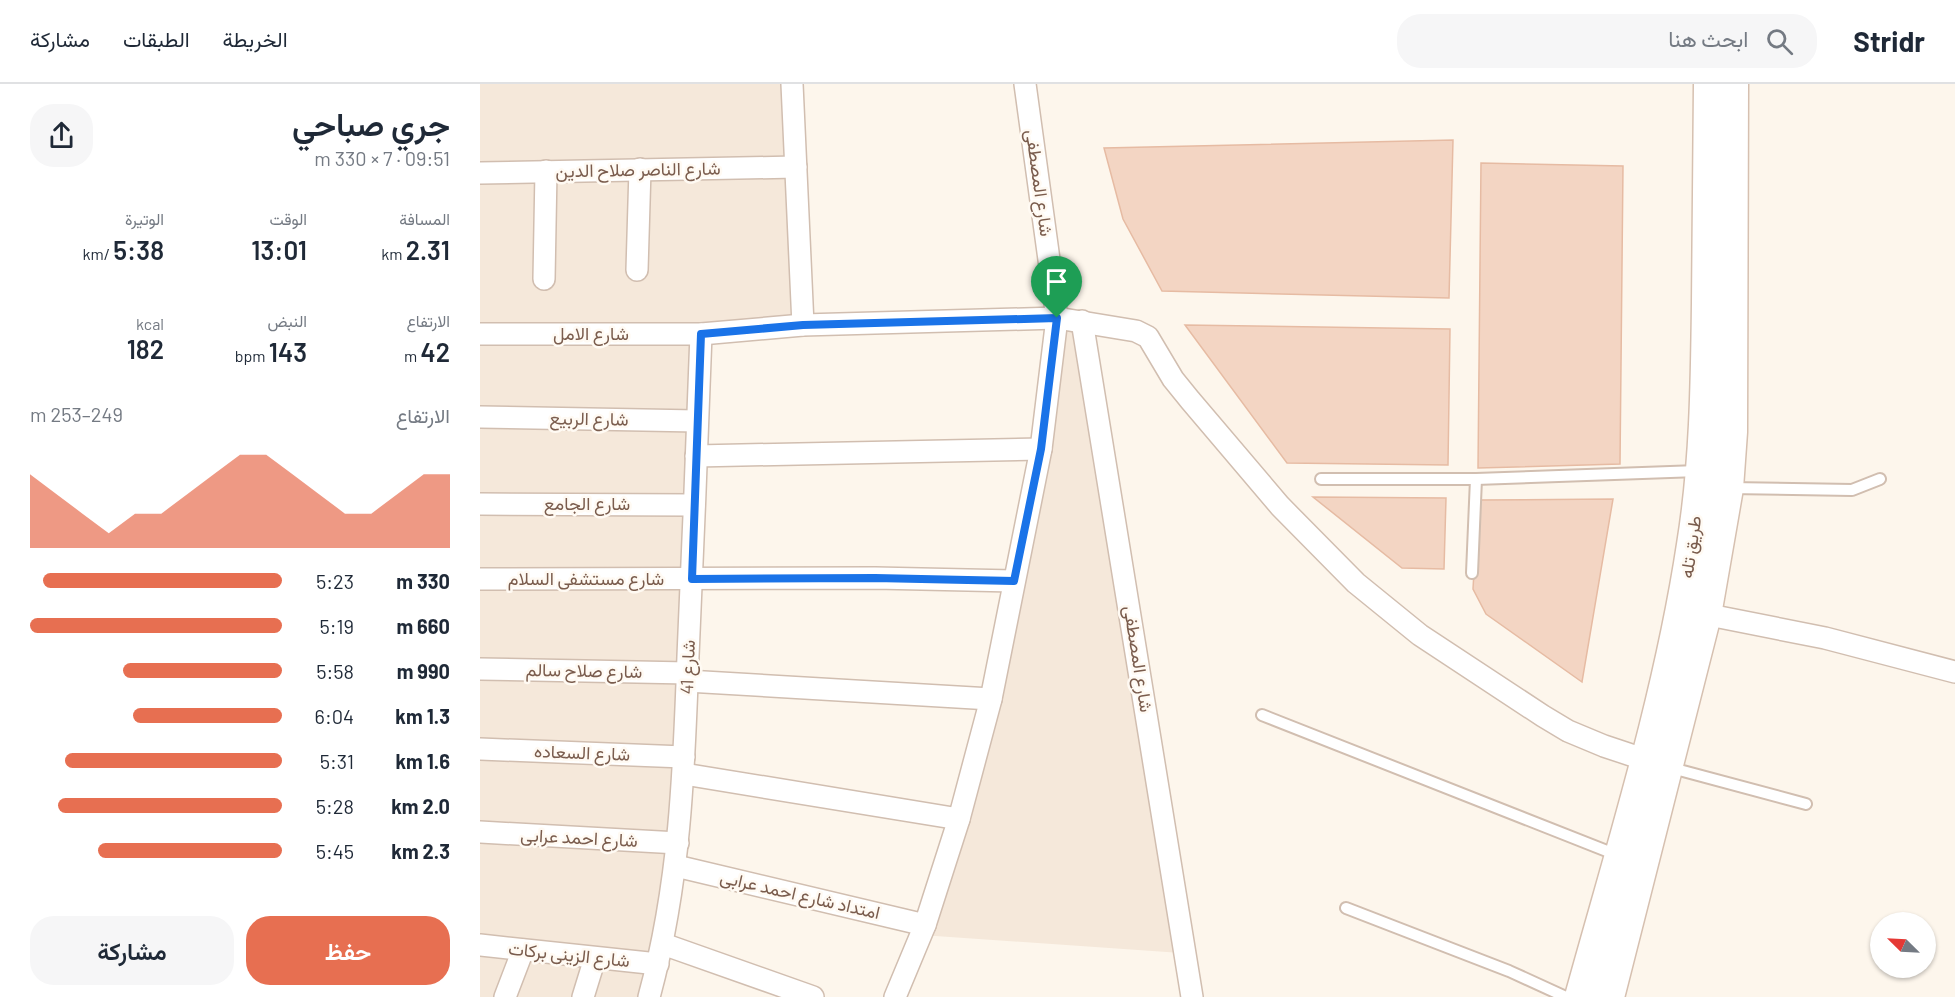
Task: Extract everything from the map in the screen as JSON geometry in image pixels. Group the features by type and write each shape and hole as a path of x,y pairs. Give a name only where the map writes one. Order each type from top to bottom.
{"main road":[{"name":"طريق تله","path":"1709,84 1706,384 1715,479"},
{"name":"طريق تله","path":"1609,997 1656,763 1694,612 1715,479 1732,409 1733,84"},
{"name":"طريق تله","path":"1580,997 1620,856 1656,763"}],"street":[{"path":"792,84 803,325"},
{"name":"شارع المصطفى","path":"895,997 925,925 959,819 991,699 1041,449 1057,318 1026,84"},
{"name":"شارع الناصر صلاح الدين","path":"480,172 796,167"},
{"path":"637,270 640,170"},
{"path":"544,279 546,171"},
{"name":"شارع الامل","path":"480,334 701,334 803,325 1057,318 1136,331 1148,337 1173,379 1281,506 1356,583 1420,635 1543,716 1604,746 1656,763"},
{"name":"شارع المصطفى","path":"1082,321 1192,997"},
{"name":"شارع 41","path":"649,997 660,954 678,843 684,766 701,334"},
{"name":"شارع الربيع","path":"480,417 697,421"},
{"path":"696,456 1041,449"},
{"name":"شارع الجامع","path":"480,504 694,504"},
{"name":"شارع مستشفى السلام","path":"480,579 875,578 1014,581"},
{"path":"1694,612 1825,638 1955,672"},
{"name":"شارع صلاح سالم","path":"480,669 688,677 991,699"},
{"name":"شارع السعاده","path":"480,749 684,766 959,819"},
{"name":"شارع احمد عرابى","path":"480,832 678,843"},
{"name":"امتداد شارع احمد عرابى","path":"676,866 925,925"},
{"name":"شارع الزينى بركات","path":"480,945 596,958 660,954 813,997"},
{"path":"505,997 523,950"},
{"path":"583,997 596,958"}],"lane":[{"path":"1321,479 1715,479 1852,490 1880,479"},
{"path":"1472,573 1476,479"},
{"path":"1262,715 1620,856"},
{"path":"1656,763 1806,804"},
{"path":"1346,908 1509,971 1566,997"}],"shaded area":[{"path":"480,84 790,84 794,166 480,171"},
{"path":"796,169 801,323 701,333 677,844 657,963 480,944 480,173"},
{"path":"1057,318 1082,321 1181,953 921,935 961,820"},
{"path":"480,946 656,965 645,997 480,997"}],"building":[{"path":"1453,140 1449,298 1162,291 1123,219 1104,148"},
{"path":"1481,163 1623,166 1620,464 1478,468"},
{"path":"1185,325 1450,329 1448,465 1287,463"},
{"path":"1313,497 1446,498 1444,569 1402,568"},
{"path":"1613,499 1582,682 1486,614 1473,589 1478,500"}],"route":[{"path":"1057,318 1041,449 1014,581 875,578 692,579 701,334 803,325 1057,318"}]}
